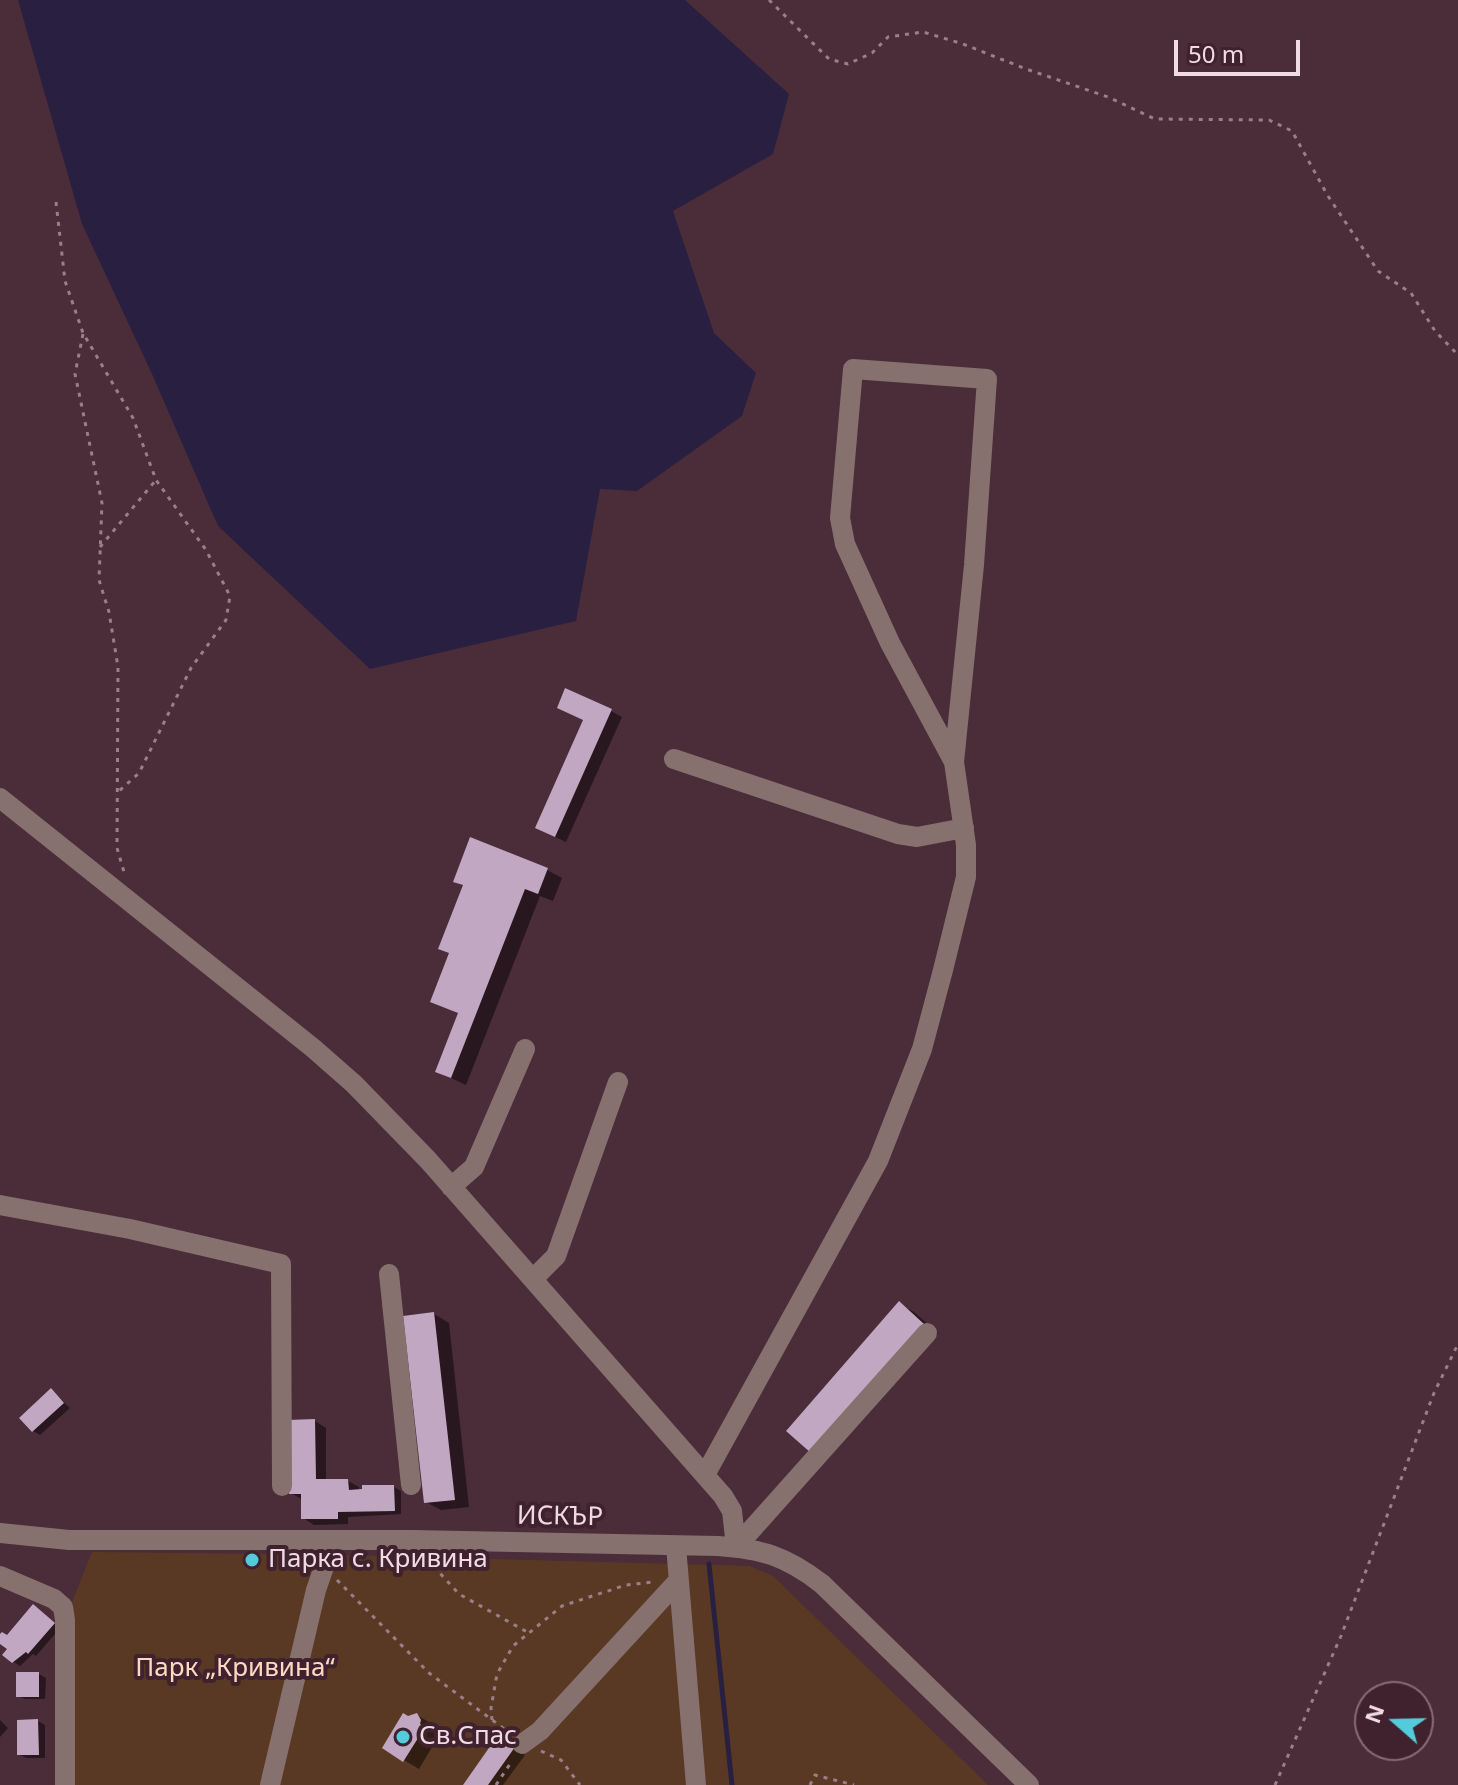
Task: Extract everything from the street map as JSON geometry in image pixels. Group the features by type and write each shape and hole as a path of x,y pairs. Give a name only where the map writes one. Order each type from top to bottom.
{"street":[{"path":"705,1475 878,1161 922,1049 966,877 964,828 954,762 974,565 987,379 853,369 840,518 845,544 890,643 954,762"},
{"path":"674,759 898,834 917,837 964,828"},
{"path":"0,798 313,1048 386,1116 705,1475 732,1511 736,1547"},
{"path":"451,1187 474,1167 525,1049"},
{"path":"533,1279 556,1256 618,1082"},
{"path":"0,1205 130,1229 281,1264 282,1486"},
{"path":"389,1274 411,1485"},
{"path":"736,1547 927,1333"},
{"name":"ИСКЪР","path":"0,1533 69,1540 413,1540 736,1547 777,1555 822,1584 1029,1785"},
{"path":"270,1785 323,1566 333,1541"},
{"path":"676,1546 696,1785"},
{"path":"0,1576 54,1599 63,1607 65,1785"},
{"path":"522,1744 540,1731 678,1581"}],"path":[{"path":"769,0 829,59 848,64 872,53 888,37 923,32 1108,97 1155,119 1269,120 1292,131 1328,196 1378,271 1411,293 1435,331 1458,355"},
{"path":"56,202 65,281 83,333 133,418 156,480 206,550 230,596 226,620 191,668 139,773 117,793"},
{"path":"83,333 75,374 102,503 99,580 109,612 118,667 117,848 126,877"},
{"path":"100,547 156,480"},
{"path":"1275,1785 1341,1636 1434,1393 1458,1344"},
{"path":"413,1540 428,1562 459,1594 529,1633"},
{"path":"323,1566 429,1673 522,1744 561,1760 580,1785"},
{"path":"492,1720 497,1674 513,1646 562,1606 626,1585 678,1581"},
{"path":"496,1785 522,1744"},
{"path":"810,1785 815,1775 854,1785"}],"green space":[{"name":"Парк „Кривина“","path":"92,1552 750,1566 773,1576 988,1785 65,1785 65,1620"}],"shaded area":[{"path":"18,0 685,0 789,94 773,154 673,211 714,333 756,373 742,416 637,491 600,489 576,621 370,669 218,526 82,224"}],"building":[{"path":"565,688 612,709 555,837 535,828 583,720 557,708"},
{"path":"470,837 548,868 538,894 525,889 451,1078 435,1072 458,1013 430,1002 449,953 438,949 463,885 453,882"},
{"path":"899,1301 924,1324 811,1453 786,1431"},
{"path":"434,1312 455,1500 424,1503 403,1316"},
{"path":"51,1388 64,1403 32,1432 19,1418"},
{"path":"315,1419 316,1479 348,1479 349,1490 362,1489 362,1485 394,1485 395,1511 338,1512 338,1519 301,1519 301,1494 289,1494 288,1420"},
{"path":"33,1604 55,1623 28,1654 26,1652 12,1663 2,1655 7,1649 0,1644 0,1634 7,1635"},
{"path":"16,1672 39,1672 39,1697 16,1697"},
{"name":"Св.Спас","path":"403,1713 408,1716 417,1713 420,1724 425,1727 403,1762 382,1748"},
{"path":"38,1719 39,1755 17,1755 17,1720"},
{"path":"498,1735 515,1747 488,1785 463,1785"}],"waterway":[{"path":"709,1564 732,1785"}],"place":[{"name":"Парка с. Кривина","path":"252,1560"},
{"name":"Св.Спас","path":"403,1737"}]}
